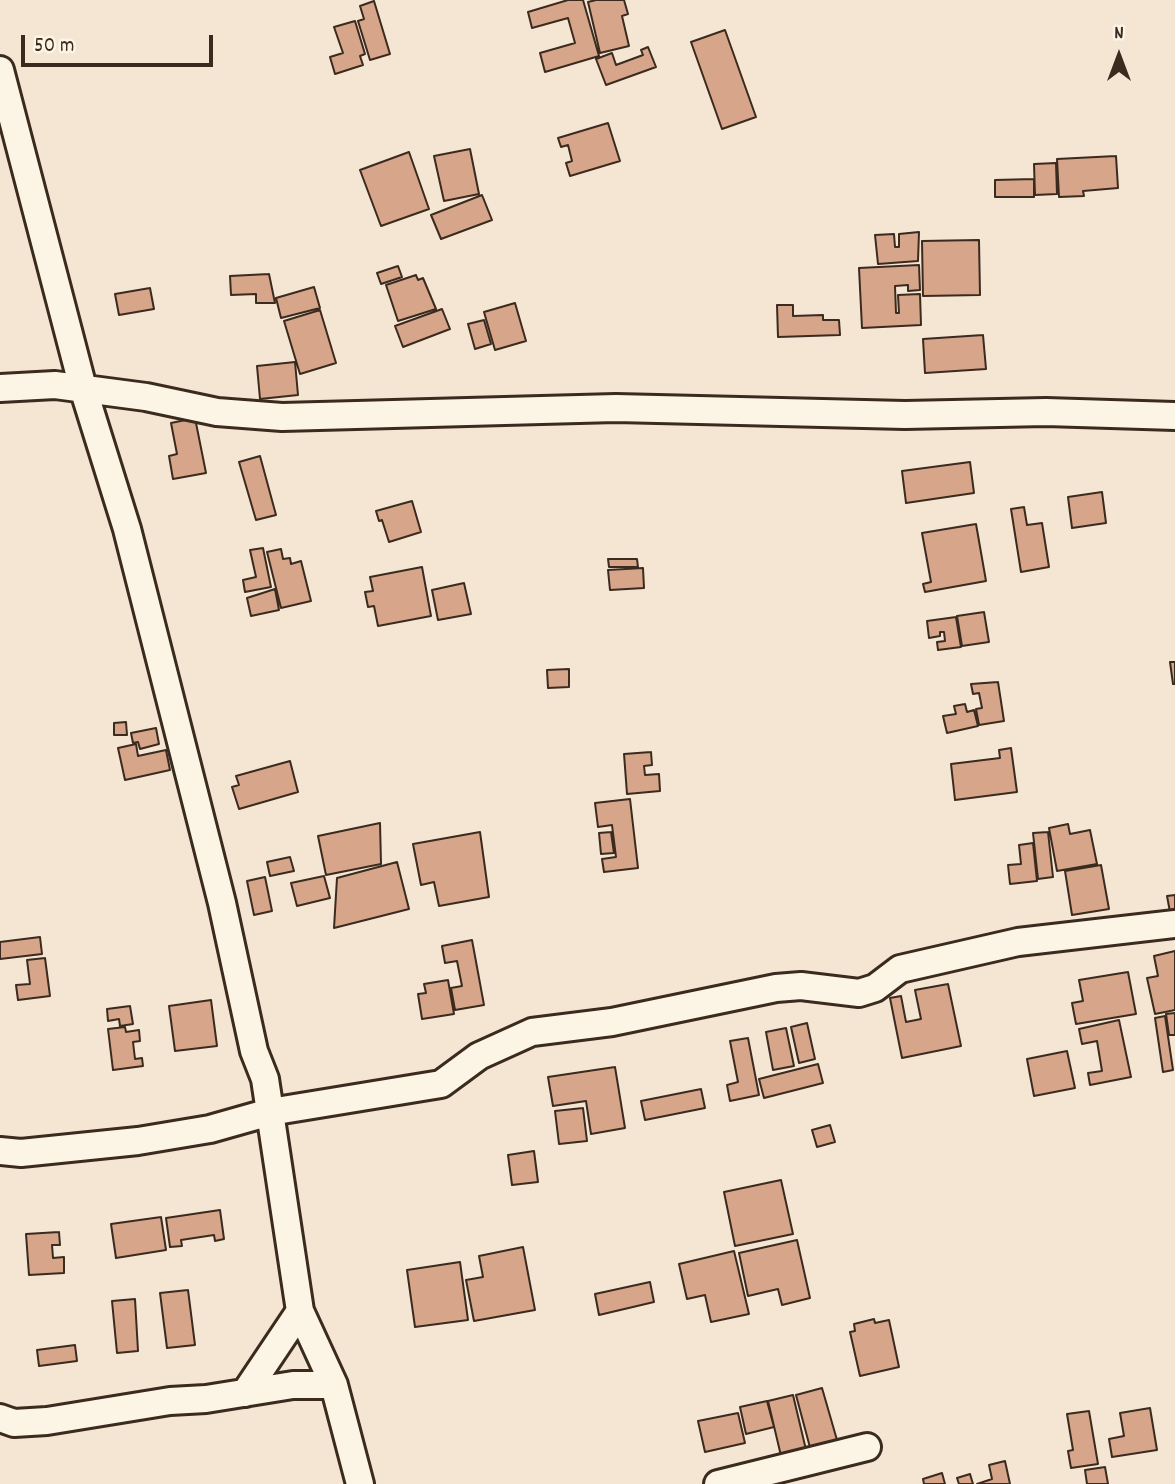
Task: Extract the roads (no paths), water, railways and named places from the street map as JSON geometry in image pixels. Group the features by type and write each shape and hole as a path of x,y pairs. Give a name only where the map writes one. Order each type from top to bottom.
{"street":[{"path":"0,70 83,388 127,529 222,903 254,1051 265,1079 300,1311 334,1385 360,1484"},
{"path":"0,388 83,388 146,397 218,412 282,417 616,408 905,415 1046,412 1175,416"},
{"path":"0,1151 21,1153 209,1129 270,1112 441,1084 479,1055 532,1032 612,1022 776,988 801,986 859,993 875,988 900,969 1018,942 1175,924"},
{"path":"245,1393 300,1311"},
{"path":"0,1418 14,1423 47,1421 293,1385 334,1385"},
{"path":"718,1484 867,1447"}]}
